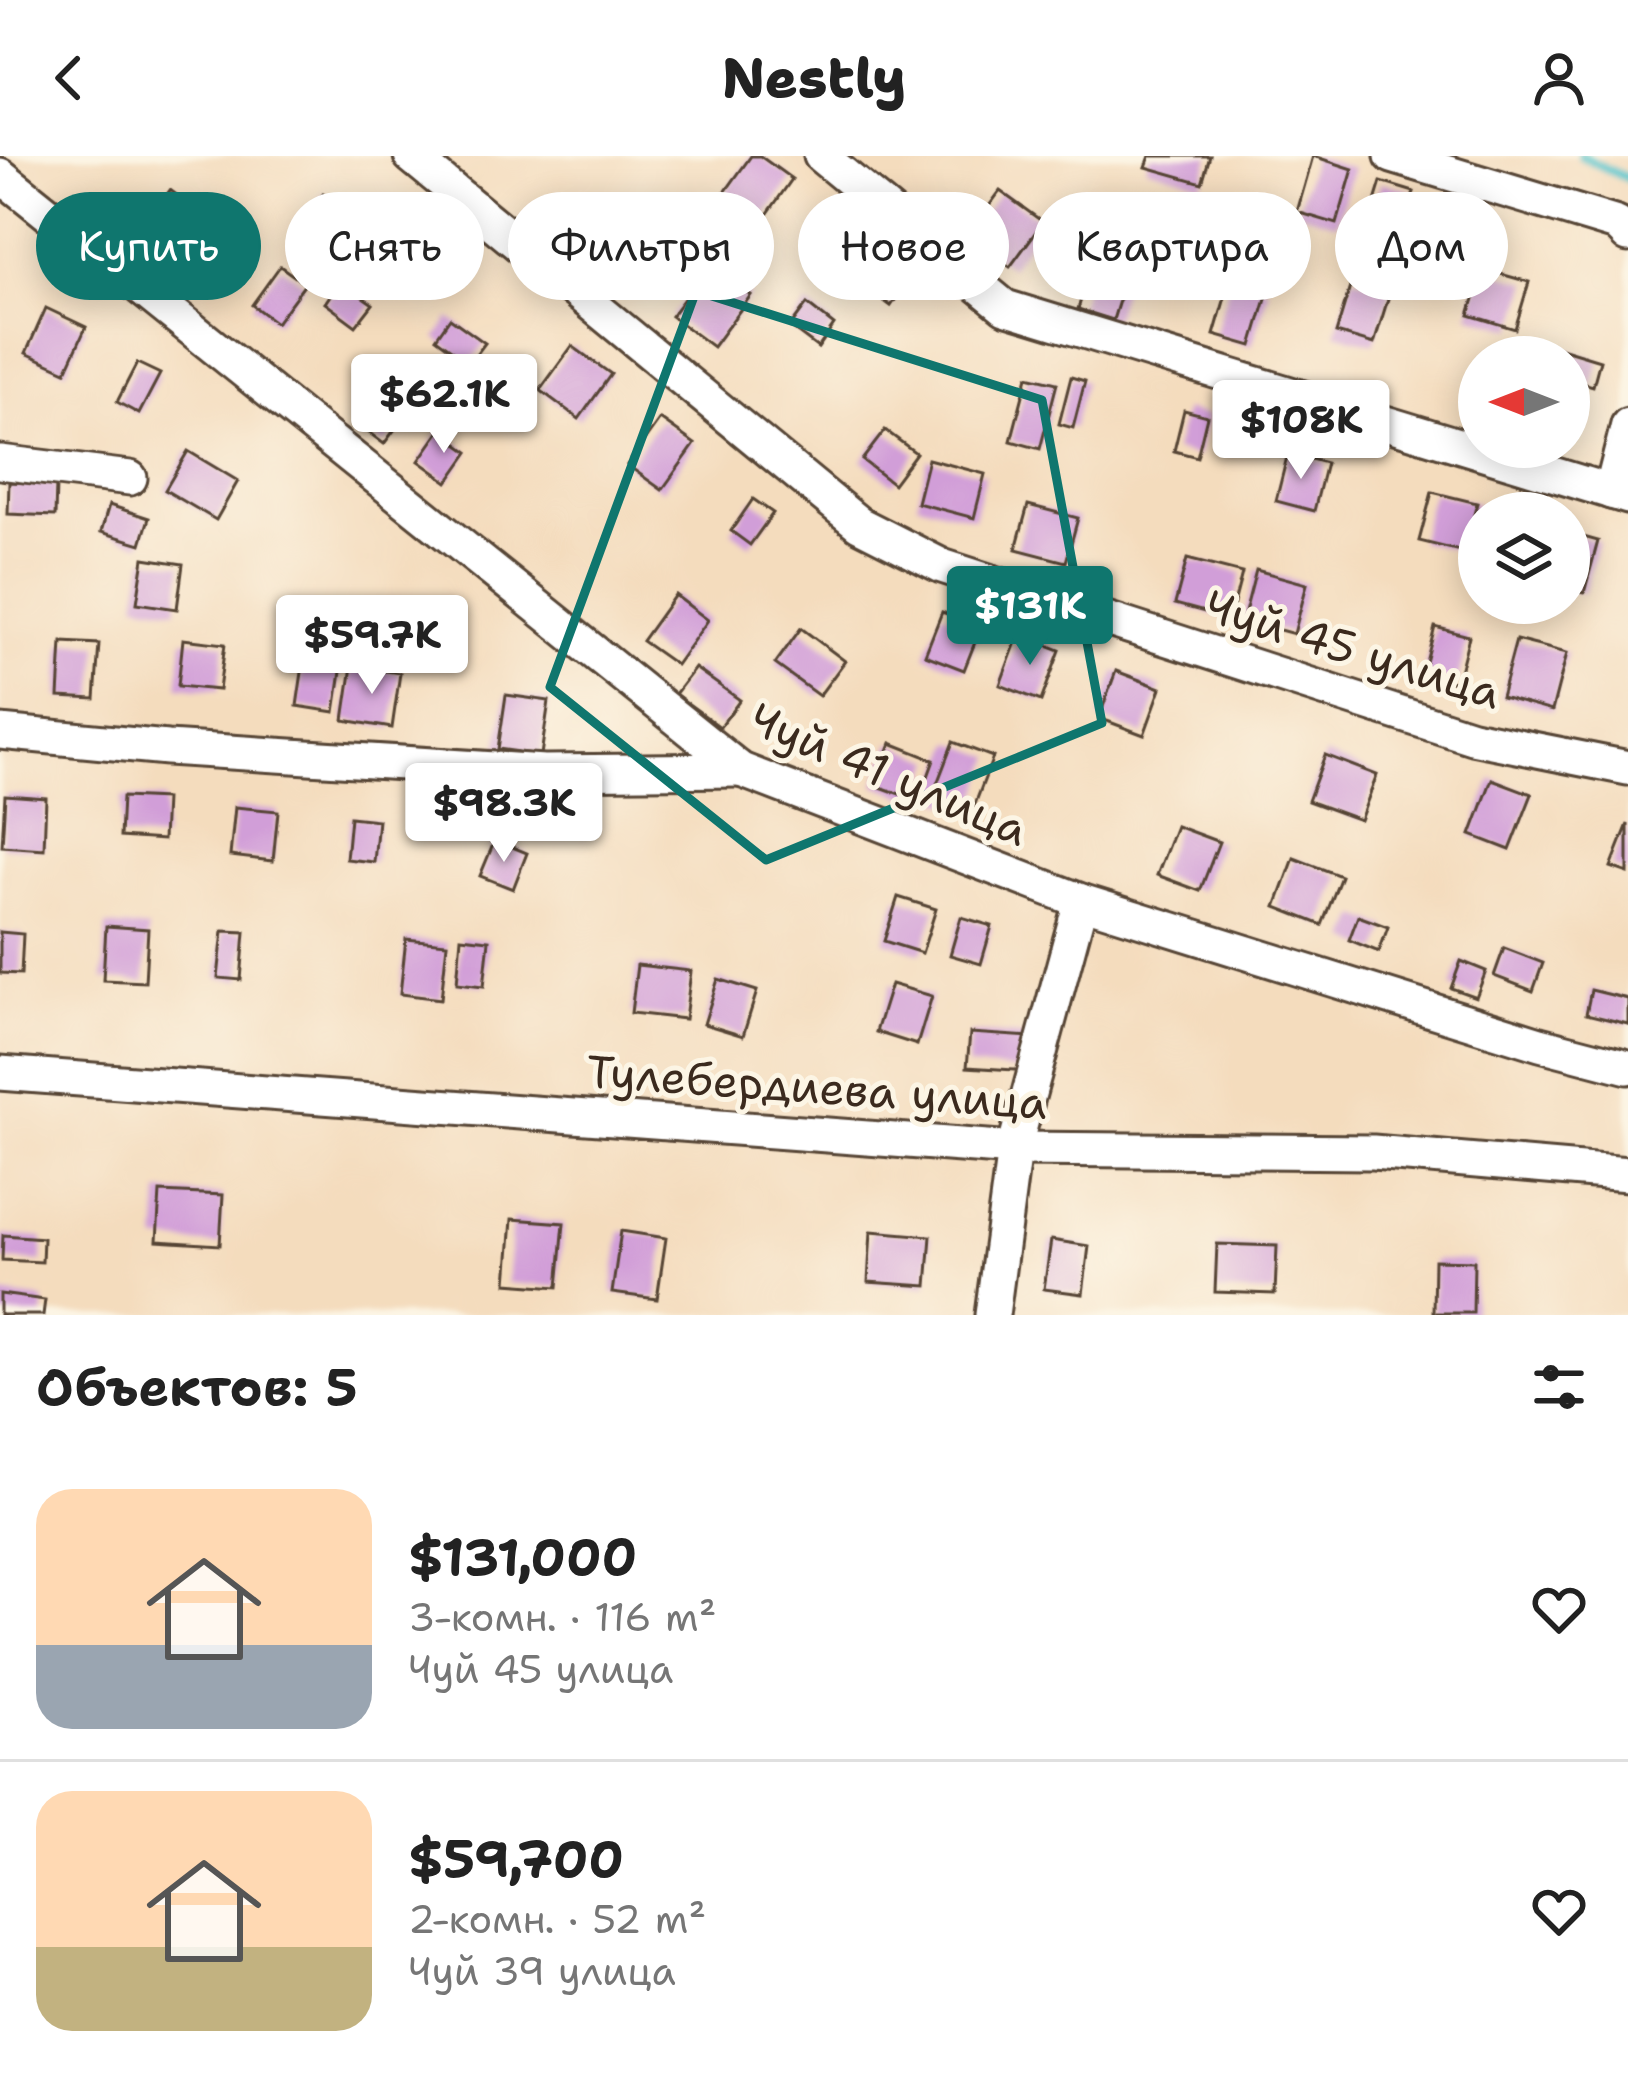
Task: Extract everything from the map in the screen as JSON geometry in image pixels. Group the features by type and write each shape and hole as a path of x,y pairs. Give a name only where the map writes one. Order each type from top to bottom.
{"street":[{"name":"Чуй 45 улица","path":"411,156 859,524 942,566 1472,737 1628,768"},
{"path":"820,156 1005,307 1620,494 1628,424"},
{"path":"1392,156 1617,224 1628,235"},
{"name":"Чуй 41 улица","path":"0,176 741,770 1081,901 1628,1067"},
{"path":"0,462 130,478"},
{"path":"0,732 167,748 544,772 741,770"},
{"path":"992,1315 1014,1149 1081,901"},
{"name":"Тулебердиева улица","path":"0,1072 1014,1149 1373,1152 1628,1174"}],"highlighted area":[{"path":"696,291 1042,400 1102,723 766,860 550,687"}],"building":[{"path":"751,156 760,156 792,179 774,205 774,192 725,192"},
{"path":"1150,156 1210,156 1202,183 1146,167"},
{"path":"1313,156 1353,169 1346,192 1335,192 1335,223 1311,216 1311,192 1303,192"},
{"path":"1381,182 1414,192 1378,192"},
{"path":"1009,197 1033,215 1033,236 1010,267"},
{"path":"280,266 285,270 285,300 293,300 276,323 252,305 261,300 261,292"},
{"path":"1508,276 1529,282 1515,329 1469,315 1474,300 1508,300"},
{"path":"367,300 373,304 356,326 325,303"},
{"path":"683,300 747,300 713,347 671,316"},
{"path":"1081,300 1119,300 1113,320 1078,309"},
{"path":"1224,300 1266,300 1252,346 1214,335"},
{"path":"1346,300 1388,300 1374,344 1336,333"},
{"path":"807,304 834,325 818,348 790,327"},
{"path":"46,308 86,327 66,371 26,353"},
{"path":"450,318 485,343 470,363 436,338"},
{"path":"572,346 611,374 579,419 540,390"},
{"path":"1590,357 1600,360 1590,385"},
{"path":"137,363 160,374 139,414 117,402"},
{"path":"1028,376 1057,383 1040,449 1011,441"},
{"path":"1071,377 1085,381 1073,428 1059,424"},
{"path":"375,396 404,417 384,444 356,423"},
{"path":"1184,410 1207,416 1197,457 1174,451"},
{"path":"660,419 695,444 662,490 627,465"},
{"path":"885,430 916,453 893,484 862,460"},
{"path":"440,431 469,452 448,482 419,461"},
{"path":"188,451 238,481 216,520 165,490"},
{"path":"1288,453 1326,463 1314,511 1276,501"},
{"path":"928,459 985,474 974,518 917,503"},
{"path":"9,482 56,484 55,516 8,514"},
{"path":"1432,492 1458,498 1458,551 1419,541"},
{"path":"753,499 773,513 750,545 731,531"},
{"path":"109,505 149,518 141,544 101,532"},
{"path":"1028,505 1078,518 1066,562 1016,549"},
{"path":"1590,539 1598,541 1590,571"},
{"path":"144,558 183,564 177,609 137,603"},
{"path":"1187,559 1242,573 1230,619 1175,604"},
{"path":"1256,570 1307,584 1294,634 1243,620"},
{"path":"675,595 708,620 676,665 642,641"},
{"path":"393,601 416,605 410,643 387,640"},
{"path":"942,612 981,627 964,670 925,655"},
{"path":"1435,627 1469,636 1457,683 1423,674"},
{"path":"801,628 845,661 819,696 775,664"},
{"path":"1019,634 1060,650 1041,701 1000,685"},
{"path":"183,639 225,644 219,690 178,686"},
{"path":"1516,640 1567,653 1552,711 1501,697"},
{"path":"62,642 99,644 95,699 59,697"},
{"path":"305,652 343,658 335,712 297,706"},
{"path":"352,666 400,673 392,728 344,720"},
{"path":"695,668 740,700 720,727 675,694"},
{"path":"1116,671 1161,688 1144,735 1099,718"},
{"path":"506,695 549,701 541,755 498,749"},
{"path":"953,742 993,757 972,812 932,797"},
{"path":"891,743 934,760 919,801 875,785"},
{"path":"1325,755 1377,775 1360,820 1308,801"},
{"path":"1492,779 1532,794 1510,850 1471,835"},
{"path":"5,795 46,798 44,849 2,846"},
{"path":"122,797 165,799 163,840 120,837"},
{"path":"235,807 278,811 273,861 230,856"},
{"path":"350,817 378,820 374,862 346,859"},
{"path":"1628,824 1628,873 1611,867"},
{"path":"1176,826 1219,842 1200,891 1157,875"},
{"path":"495,840 527,853 513,889 480,876"},
{"path":"1294,858 1341,876 1322,925 1276,907"},
{"path":"898,897 936,909 922,953 884,941"},
{"path":"1358,916 1388,927 1379,952 1349,940"},
{"path":"961,917 992,926 981,964 950,955"},
{"path":"106,926 148,929 145,982 103,980"},
{"path":"223,931 245,932 241,980 218,978"},
{"path":"0,932 23,934 21,974 0,973"},
{"path":"461,937 489,940 484,986 457,983"},
{"path":"406,939 447,943 441,999 400,994"},
{"path":"1504,948 1543,963 1533,991 1494,976"},
{"path":"1461,961 1486,971 1476,997 1451,988"},
{"path":"637,965 691,971 685,1019 631,1013"},
{"path":"718,979 757,991 743,1036 704,1024"},
{"path":"891,984 932,996 917,1045 876,1032"},
{"path":"1591,990 1628,999 1628,1024 1586,1014"},
{"path":"970,1033 1032,1037 1030,1071 967,1067"},
{"path":"160,1192 223,1195 220,1245 157,1241"},
{"path":"512,1219 564,1223 558,1287 507,1283"},
{"path":"621,1231 666,1238 657,1299 612,1293"},
{"path":"871,1231 931,1236 927,1286 868,1282"},
{"path":"3,1235 43,1238 42,1262 2,1260"},
{"path":"1051,1240 1089,1246 1083,1294 1044,1289"},
{"path":"1217,1244 1277,1246 1275,1294 1215,1292"},
{"path":"1434,1260 1474,1261 1473,1313 1433,1313"},
{"path":"0,1294 45,1300 43,1315 0,1315"}],"waterway":[{"path":"1581,156 1628,179"}]}
